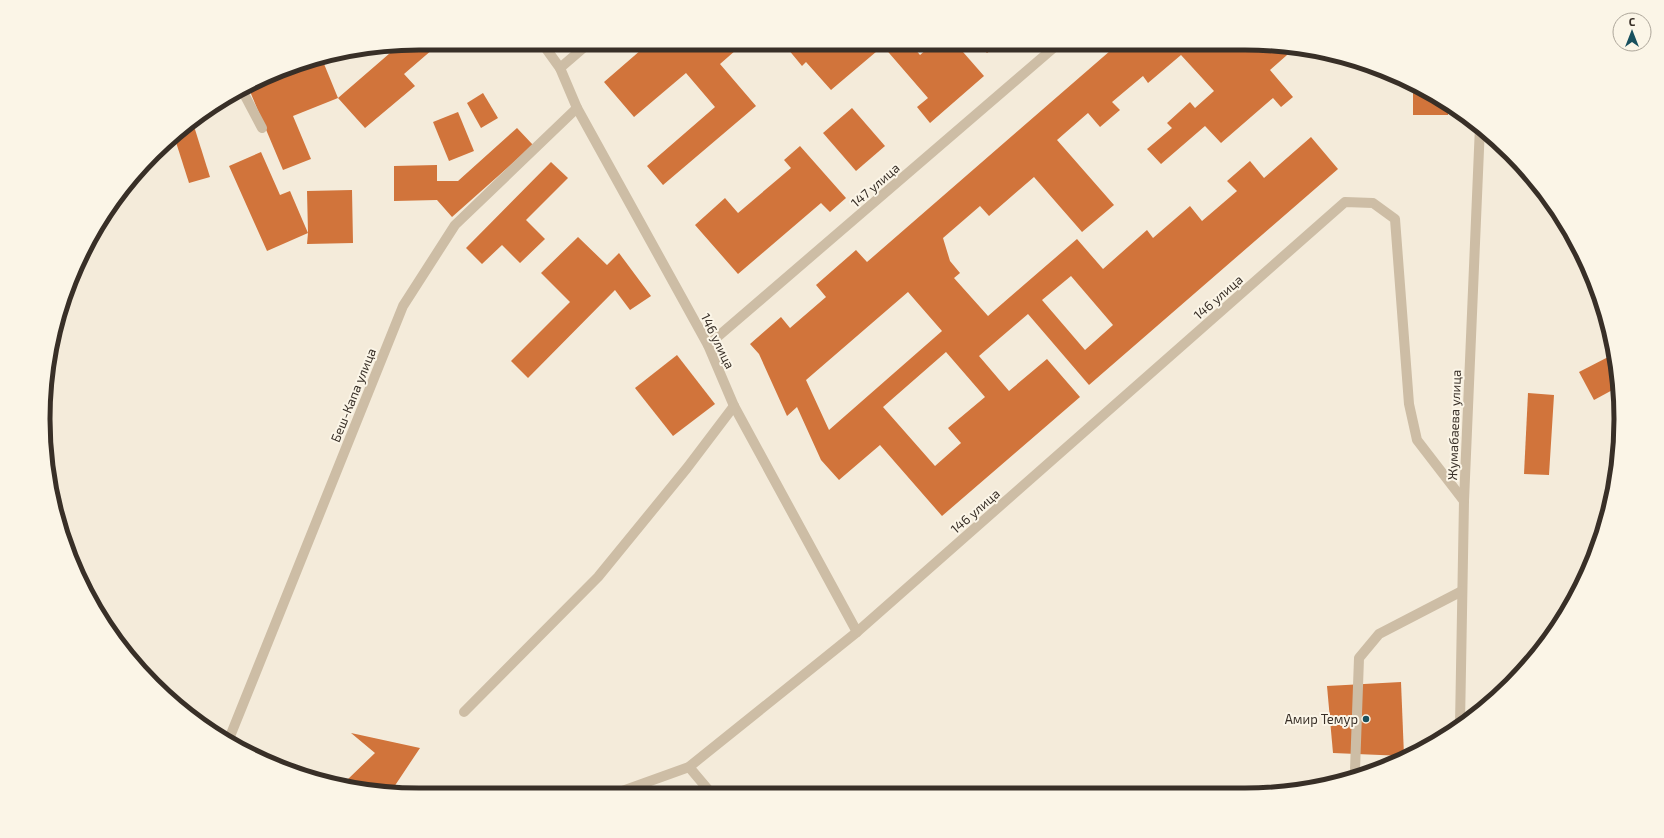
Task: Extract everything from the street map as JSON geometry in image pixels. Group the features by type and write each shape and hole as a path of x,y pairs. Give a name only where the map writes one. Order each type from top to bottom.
{"street":[{"name":"146 улица","path":"547,50 560,68 577,108 708,345 734,406 857,632 1345,202 1373,203 1395,219 1409,404 1417,440 1464,501"},
{"path":"560,68 581,50"},
{"name":"147 улица","path":"708,345 1051,50"},
{"path":"244,94 262,128"},
{"name":"Беш-Капа улица","path":"230,736 403,306 455,225 577,108"},
{"name":"Жумабаева улица","path":"1460,719 1464,501 1480,135"},
{"path":"464,712 598,577 687,468 734,406"},
{"path":"1356,771 1359,658 1379,634 1462,591"},
{"path":"631,788 689,767 857,632"},
{"path":"689,767 706,788"}],"building":[{"path":"432,50 404,74 415,86 365,128 338,98 392,51"},
{"path":"641,50 736,50 720,64 756,106 663,185 647,166 715,107 686,73 634,117 604,82"},
{"path":"789,50 878,50 831,90 806,62 802,66"},
{"path":"886,50 916,50 920,55 926,50 961,50 984,76 930,123 917,107 928,98"},
{"path":"1111,50 1245,50 1290,53 1270,70 1293,97 1281,107 1273,98 1221,143 1205,126 1161,164 1147,149 1172,128 1167,123 1190,102 1195,108 1214,91 1181,55 1148,83 1143,76 1112,102 1120,110 1100,127 1088,113 1057,140 1114,205 1082,232 1034,177 989,216 980,206 943,238 950,261 960,273 954,278 988,316 1077,239 1103,269 1147,230 1153,238 1190,206 1202,221 1237,191 1227,181 1250,161 1264,178 1311,137 1338,169 1089,385 1028,314 979,356 1009,391 1047,359 1080,397 942,516 880,445 839,480 821,460 797,407 787,416 759,354 750,344 781,317 790,328 826,297 816,285 856,250 867,262","holes":["1071,276 1113,325 1085,350 1042,300","908,292 942,331 829,430 806,380","946,352 985,397 948,428 961,443 935,466 883,407"]},
{"path":"324,63 338,98 293,116 311,159 283,170 250,91 278,78"},
{"path":"1413,90 1448,111 1448,115 1413,115"},
{"path":"483,93 498,118 481,128 467,103"},
{"path":"852,108 885,146 856,171 823,133"},
{"path":"458,112 474,151 449,161 433,122"},
{"path":"194,126 210,177 189,183 176,142"},
{"path":"517,128 533,145 452,217 437,200 394,201 394,166 437,165 437,181 458,181"},
{"path":"800,146 846,198 830,212 821,203 738,274 695,225 725,198 738,213 791,168 784,160"},
{"path":"261,152 280,195 290,191 308,233 267,251 229,166"},
{"path":"551,162 568,178 526,220 545,239 520,263 502,245 482,264 466,248"},
{"path":"352,190 353,243 307,244 307,191"},
{"path":"578,237 607,265 619,253 651,296 630,310 615,290 528,378 511,361 570,302 541,273"},
{"path":"677,355 715,404 673,436 635,388"},
{"path":"1609,357 1613,390 1594,400 1579,372"},
{"path":"1528,393 1554,395 1549,475 1524,474"},
{"name":"Амир Темур","path":"1401,682 1404,752 1396,756 1333,753 1327,686"},
{"path":"351,733 420,748 394,787 346,781 375,753"}],"place":[{"name":"Амир Темур","path":"1366,719"}]}
